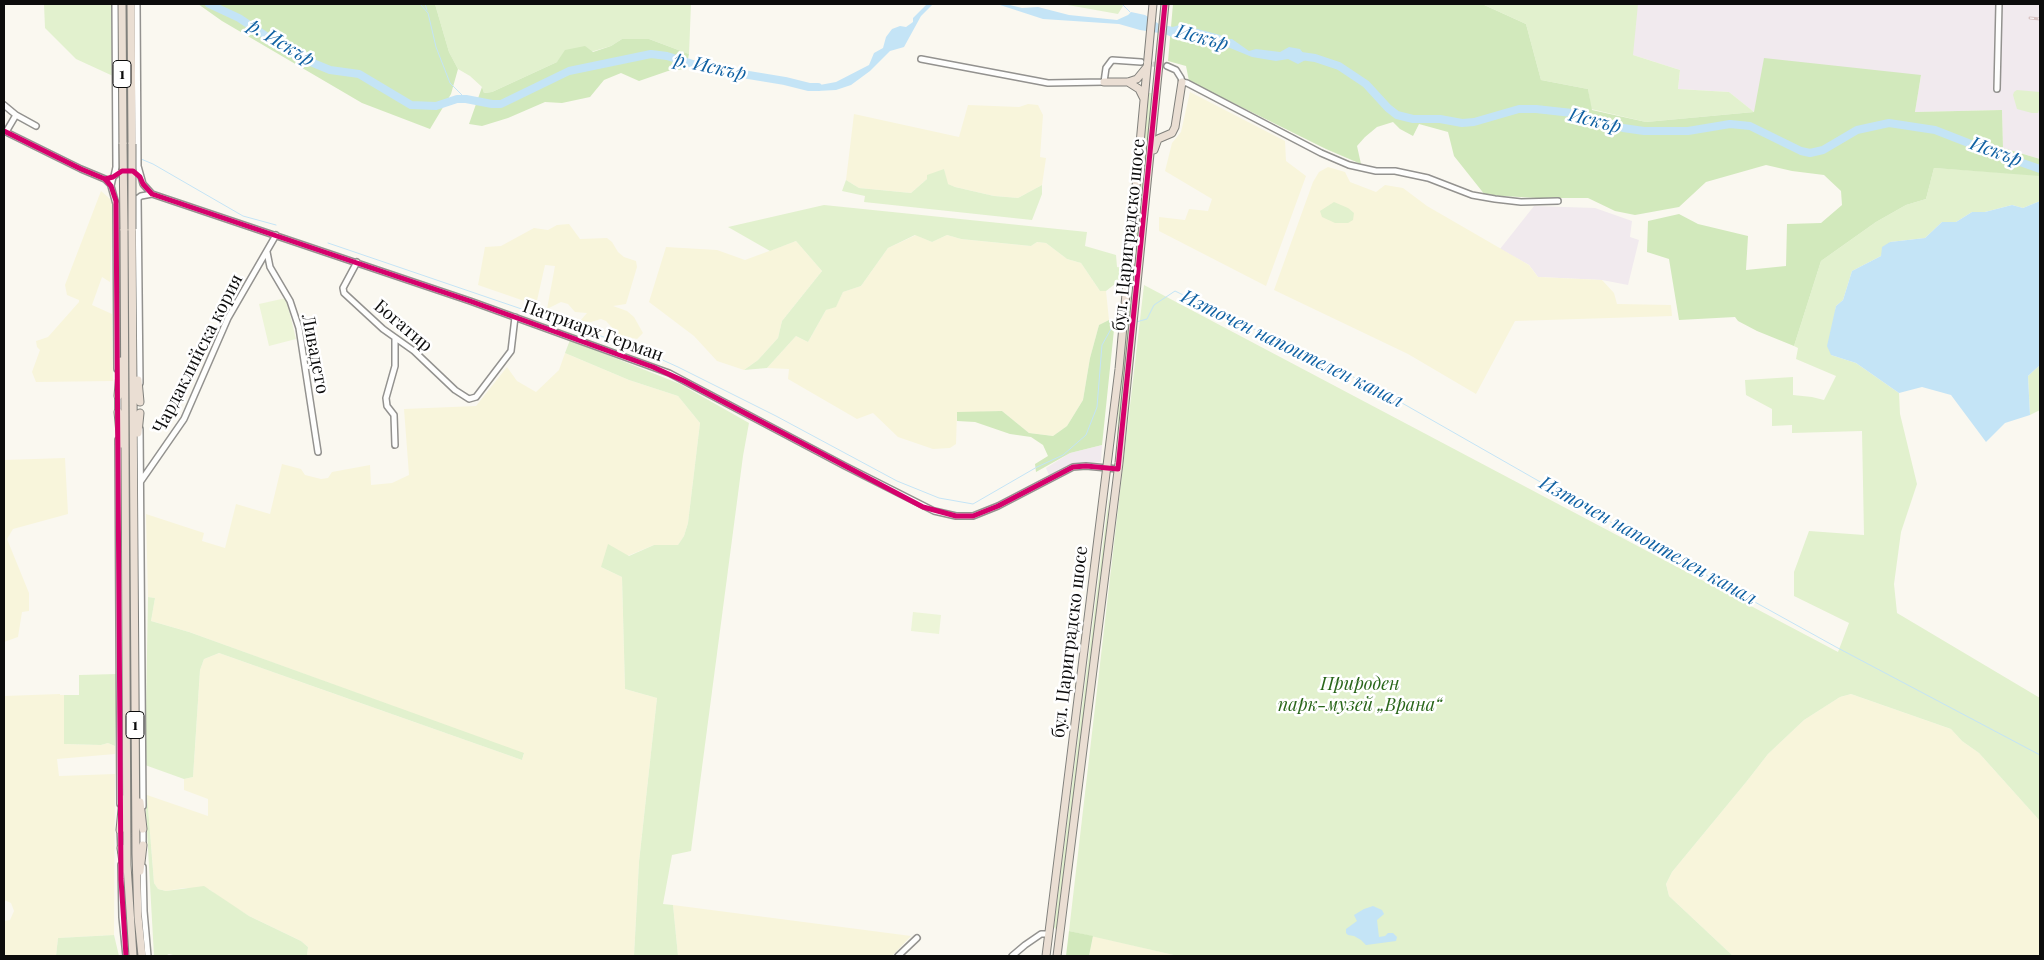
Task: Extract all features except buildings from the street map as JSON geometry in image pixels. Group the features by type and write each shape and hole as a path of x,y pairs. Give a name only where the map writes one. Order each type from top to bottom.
{"highway":[{"name":"1","path":"122,4 127,759 129,907 133,956"},
{"name":"1","path":"131,4 137,904 142,956"},
{"name":"бул. Цариградско шосе","path":"1046,956 1107,467 1144,100 1144,64 1150,48 1153,4"},
{"name":"бул. Цариградско шосе","path":"1057,956 1118,469 1165,4"},
{"path":"1104,82 1128,82 1139,77 1144,64"},
{"path":"1128,82 1139,89 1144,100"},
{"path":"1149,172 1156,143 1165,135 1172,133 1175,128 1182,82"},
{"path":"1155,104 1158,128 1165,135"},
{"path":"133,318 140,402"},
{"path":"118,396 124,321"},
{"path":"118,412 125,476"},
{"path":"134,493 140,413"},
{"path":"120,830 127,759"},
{"path":"136,766 143,829"},
{"path":"137,904 143,845"},
{"path":"120,848 129,907"}],"street":[{"path":"111,186 116,167 115,4"},
{"path":"115,197 127,203 139,197 152,194 143,184 138,162 137,4"},
{"path":"1997,89 1999,4"},
{"path":"921,59 1048,83 1104,82 1106,68 1112,60 1144,64"},
{"path":"1167,66 1176,70 1182,82 1321,153 1349,165 1376,171 1403,173 1428,178 1472,195 1495,199 1521,202 1558,201"},
{"path":"4,105 16,115 36,126"},
{"path":"16,115 5,132 105,179 111,186 115,197 120,848 122,917 126,956"},
{"path":"105,179 128,170 135,172 140,177"},
{"path":"143,184 139,197 140,482 144,911 148,956"},
{"name":"Патриарх Герман","path":"152,194 357,262 669,373 923,507 945,514 966,516 981,514 1073,467 1107,467 1118,469"},
{"name":"Чардаклийска кория","path":"140,482 182,422 228,318 276,234"},
{"name":"Ливадето","path":"267,252 270,267 290,301 299,328 318,452"},
{"name":"Богатир","path":"357,262 343,288 344,293 383,329 414,351 460,395 473,400 511,351 515,317"},
{"path":"261,263 270,267"},
{"path":"395,445 394,415 388,406 386,398 395,366 396,338"},
{"path":"140,465 144,467 151,466"},
{"path":"1012,956 1032,939 1041,934 1049,934"},
{"path":"898,956 918,938"}],"shaded area":[{"path":"1628,4 2040,4 2040,159 2003,148 2002,110 1915,112 1921,75 1754,112 1729,92 1678,89 1680,70 1633,55"},
{"path":"1190,92 1285,141 1286,161 1306,176 1266,286 1159,231 1159,217 1185,220 1189,209 1208,211 1212,199 1165,171 1172,143 1181,132"},
{"path":"1028,104 1038,105 1043,115 1040,157 1046,158 1042,185 1018,198 994,196 947,184 944,169 927,179 911,193 859,188 846,180 854,114 959,137 968,105 1019,107"},
{"path":"1328,167 1345,172 1350,182 1376,192 1385,185 1403,188 1427,206 1529,265 1538,277 1602,280 1614,293 1617,304 1671,305 1672,316 1515,321 1476,394 1408,354 1274,290 1313,182 1319,172"},
{"path":"101,191 113,204 110,282 102,277 92,305 112,314 113,381 36,382 32,372 40,350 37,347 36,341 48,337 79,302 79,300 67,295 65,285"},
{"path":"1534,206 1595,208 1632,221 1630,237 1639,240 1628,285 1602,280 1538,277 1529,265 1500,249"},
{"path":"569,224 580,239 607,238 624,257 636,261 637,267 626,304 613,306 627,311 634,317 643,333 637,339 619,335 606,321 601,319 591,322 580,321 587,313 575,312 568,304 561,302 547,309 555,266 545,265 536,305 478,285 485,247 501,246 534,228 548,230 557,225"},
{"path":"916,235 932,242 947,235 961,239 1031,246 1037,242 1046,243 1067,259 1081,263 1100,291 1106,291 1109,320 1099,325 1090,358 1083,400 1067,426 1053,436 1029,433 1002,411 957,413 956,444 950,448 933,449 898,437 873,413 857,419 788,379 789,369 767,368 796,336 808,342 826,310 836,306 843,292 861,286 888,248"},
{"path":"796,241 822,271 782,321 778,338 758,360 744,370 717,361 694,336 649,302 666,247 717,250 745,260"},
{"path":"565,353 629,380 678,396 700,423 688,523 684,536 678,545 654,545 601,567 622,577 625,689 657,698 639,862 634,956 307,956 308,947 301,941 249,916 221,899 209,889 184,888 166,891 158,889 154,883 147,795 208,816 208,799 184,790 184,779 193,777 200,670 204,659 219,653 522,760 524,754 189,632 151,621 155,598 148,597 146,514 204,533 202,541 225,548 236,504 270,514 282,464 301,469 305,475 321,479 328,478 332,472 370,465 371,485 392,483 409,475 404,409 476,406 507,367 517,381 536,392 559,370"},
{"path":"1102,445 1101,462 1068,465 1049,475 1046,468 1070,453"},
{"path":"65,458 68,514 13,529 7,539 29,593 29,611 22,612 18,637 4,642 4,460"},
{"path":"1851,694 1951,729 1962,741 1979,753 2040,821 2040,956 1733,956 1669,896 1666,884 1672,872 1768,754 1804,720 1840,697"},
{"path":"64,695 64,744 101,745 108,743 115,746 115,754 57,759 59,776 115,774 114,935 58,938 56,956 4,956 4,921 10,920 14,911 11,903 4,900 4,696"},
{"path":"673,905 911,936 892,956 678,956"},
{"path":"1093,936 1178,956 1089,956"}],"green space":[{"path":"44,4 112,4 113,76 76,59 45,28"},
{"path":"198,4 435,4 449,52 458,69 451,94 430,129 362,103 222,21"},
{"path":"435,4 691,4 689,54 649,39 622,39 611,46 557,62 492,92 484,93 482,87 470,76 458,69 449,52"},
{"path":"1062,4 1122,4 1123,6 1118,14"},
{"path":"1173,4 1482,4 1526,24 1541,80 1588,89 1592,110 1646,122 1754,112 1764,58 1921,75 1915,112 2002,110 2003,148 2040,159 2040,176 1934,168 1926,199 1906,205 1876,222 1821,261 1794,346 1757,331 1738,321 1735,317 1679,320 1669,259 1647,252 1648,221 1679,214 1698,224 1748,236 1746,270 1786,266 1787,224 1821,223 1842,205 1841,191 1824,175 1766,165 1706,182 1679,207 1635,215 1615,211 1588,198 1485,195 1454,156 1448,132 1419,124 1413,136 1400,129 1393,122 1377,127 1357,146 1361,164 1326,149 1189,81 1186,66 1168,61"},
{"path":"1482,4 1638,4 1633,55 1680,70 1678,89 1729,92 1754,112 1646,122 1591,109 1588,89 1541,80 1526,24"},
{"path":"622,39 649,39 689,54 686,69 668,71 639,81 621,73 604,80 590,97 562,103 545,102 508,118 482,126 469,124 482,87 484,93 492,92 557,62 565,50 585,46 593,52 611,46"},
{"path":"2017,90 2040,92 2038,113 2017,109 2013,95"},
{"path":"1149,93 1152,93 1116,461 1119,393"},
{"name":"Природен парк-музей „Врана“","path":"1934,168 2038,175 2040,176 2040,201 2023,208 2012,205 1985,212 1972,212 1956,222 1942,222 1925,238 1890,242 1881,256 1852,271 1843,300 1836,306 1831,355 1856,363 1899,393 1900,414 1917,484 1901,532 1894,584 1897,613 2040,698 2040,821 1979,753 1962,741 1951,729 1851,694 1840,697 1804,720 1768,754 1672,872 1666,884 1669,896 1733,956 1178,956 1069,931 1144,285 1838,652 1849,623 1794,596 1794,572 1809,531 1864,535 1862,431 1792,433 1792,425 1772,426 1772,409 1746,395 1745,380 1793,377 1793,395 1824,400 1836,376 1796,359 1798,348 1794,346 1821,261 1876,222 1906,205 1926,199"},
{"path":"944,169 948,184 994,196 1018,198 1042,185 1042,194 1032,220 864,202 865,196 842,191 846,180 859,188 911,193 927,179 927,175"},
{"path":"1334,202 1354,213 1353,220 1348,223 1335,223 1322,217 1320,211"},
{"path":"824,205 1087,232 1085,246 1116,255 1117,267 1122,268 1120,280 1106,291 1100,291 1081,263 1067,259 1046,243 1037,242 1031,246 961,239 947,235 932,242 915,235 888,248 861,286 843,292 836,307 826,310 808,342 796,336 767,368 744,370 758,360 778,338 782,321 822,271 796,241 770,251 728,227"},
{"path":"286,298 296,339 269,346 259,304"},
{"path":"1109,320 1115,320 1102,445 1070,453 1036,472 1035,464 1048,456 1043,445 1031,437 1010,434 975,422 957,421 957,412 1002,411 1029,433 1053,436 1067,426 1083,400 1090,358 1099,325"},
{"path":"570,340 680,384 749,423 743,456 691,851 672,855 663,904 673,905 678,956 634,956 639,862 657,698 625,689 622,577 601,567 608,544 629,556 654,545 678,545 684,536 688,523 700,423 678,396 629,380 565,353"},
{"path":"2040,365 2040,410 2030,415 2028,376"},
{"path":"1110,488 1105,556 1057,931 1054,927"},
{"path":"148,597 155,598 151,621 189,632 524,753 522,760 219,653 204,659 200,670 193,777 184,779 145,765"},
{"path":"913,612 941,615 939,634 911,631"},
{"path":"117,674 115,746 108,743 101,745 64,744 64,695 79,695 79,675"},
{"path":"145,795 147,795 154,883 158,889 166,891 204,886 249,916 301,941 308,947 307,956 177,956 169,954 154,956"},
{"path":"1069,931 1093,936 1089,956 1066,956"},
{"path":"114,935 119,956 56,956 58,938"}],"water":[{"path":"927,4 933,4 921,16 904,47 890,51 870,71 851,85 836,90 817,91 809,87 836,82 869,65 874,53 883,48 886,37 892,29 900,26 906,27 913,22 913,18"},
{"path":"985,4 1006,4 1022,8 1038,7 1069,15 1117,20 1131,12 1145,15 1159,24 1173,27 1179,25 1185,31 1190,27 1220,35 1226,39 1232,39 1249,51 1256,49 1280,52 1289,47 1300,49 1304,54 1311,57 1298,64 1288,59 1276,61 1252,57 1220,43 1174,38 1165,34 1119,24 1043,19 1000,5"},
{"path":"2040,201 2040,365 2028,376 2030,415 2005,423 1986,442 1951,395 1922,387 1899,393 1856,363 1831,355 1827,346 1836,306 1843,300 1852,271 1881,256 1882,247 1890,242 1925,238 1942,222 1956,222 1972,212 1985,212 2012,205 2023,208"},
{"path":"1373,906 1382,910 1384,914 1377,920 1379,937 1393,933 1397,937 1396,941 1366,945 1361,940 1346,933 1346,929 1357,921 1354,915"}],"waterway":[{"name":"р. Искър","path":"209,4 239,18 296,56 330,70 359,74 411,105 436,106 457,99 501,104 569,71 651,54 667,56 706,68 785,81 809,87 818,87"},
{"name":"р. Искър","path":"420,4 428,13 436,47 450,83 466,99"},
{"name":"р. Искър","path":"425,4 427,10"},
{"path":"1122,4 1130,12"},
{"name":"Искър","path":"1301,56 1315,58 1339,66 1366,84 1397,115 1413,119 1440,119 1462,123 1474,122 1519,109 1536,109 1572,113 1623,128 1644,131 1688,131 1730,124 1750,126 1801,151 1810,153 1823,150 1857,130 1889,123 1935,130 2040,169"},
{"name":"Източен напоителен канал","path":"141,159 243,216 276,225"},
{"name":"Източен напоителен канал","path":"328,243 636,348 776,416 897,481 939,498 973,504 1037,467 1063,455 1086,435 1097,407 1102,345 1111,329 1120,327"},
{"name":"Източен напоителен канал","path":"1136,322 1147,319 1154,305 1175,291 1374,387 1614,524 1836,647 2040,755"}],"tunnel":[{"path":"1145,63 1167,66"}],"railway":[{"path":"2030,18 2040,19"}],"cycle path":[{"path":"105,179 113,177 122,171 133,171 140,177 143,184 152,194 470,301 653,367 684,381 923,507 956,516 973,516 998,506 1073,467 1086,466 1118,469 1165,4"},
{"path":"4,131 105,179 111,186 116,201 121,879 126,956"}]}
